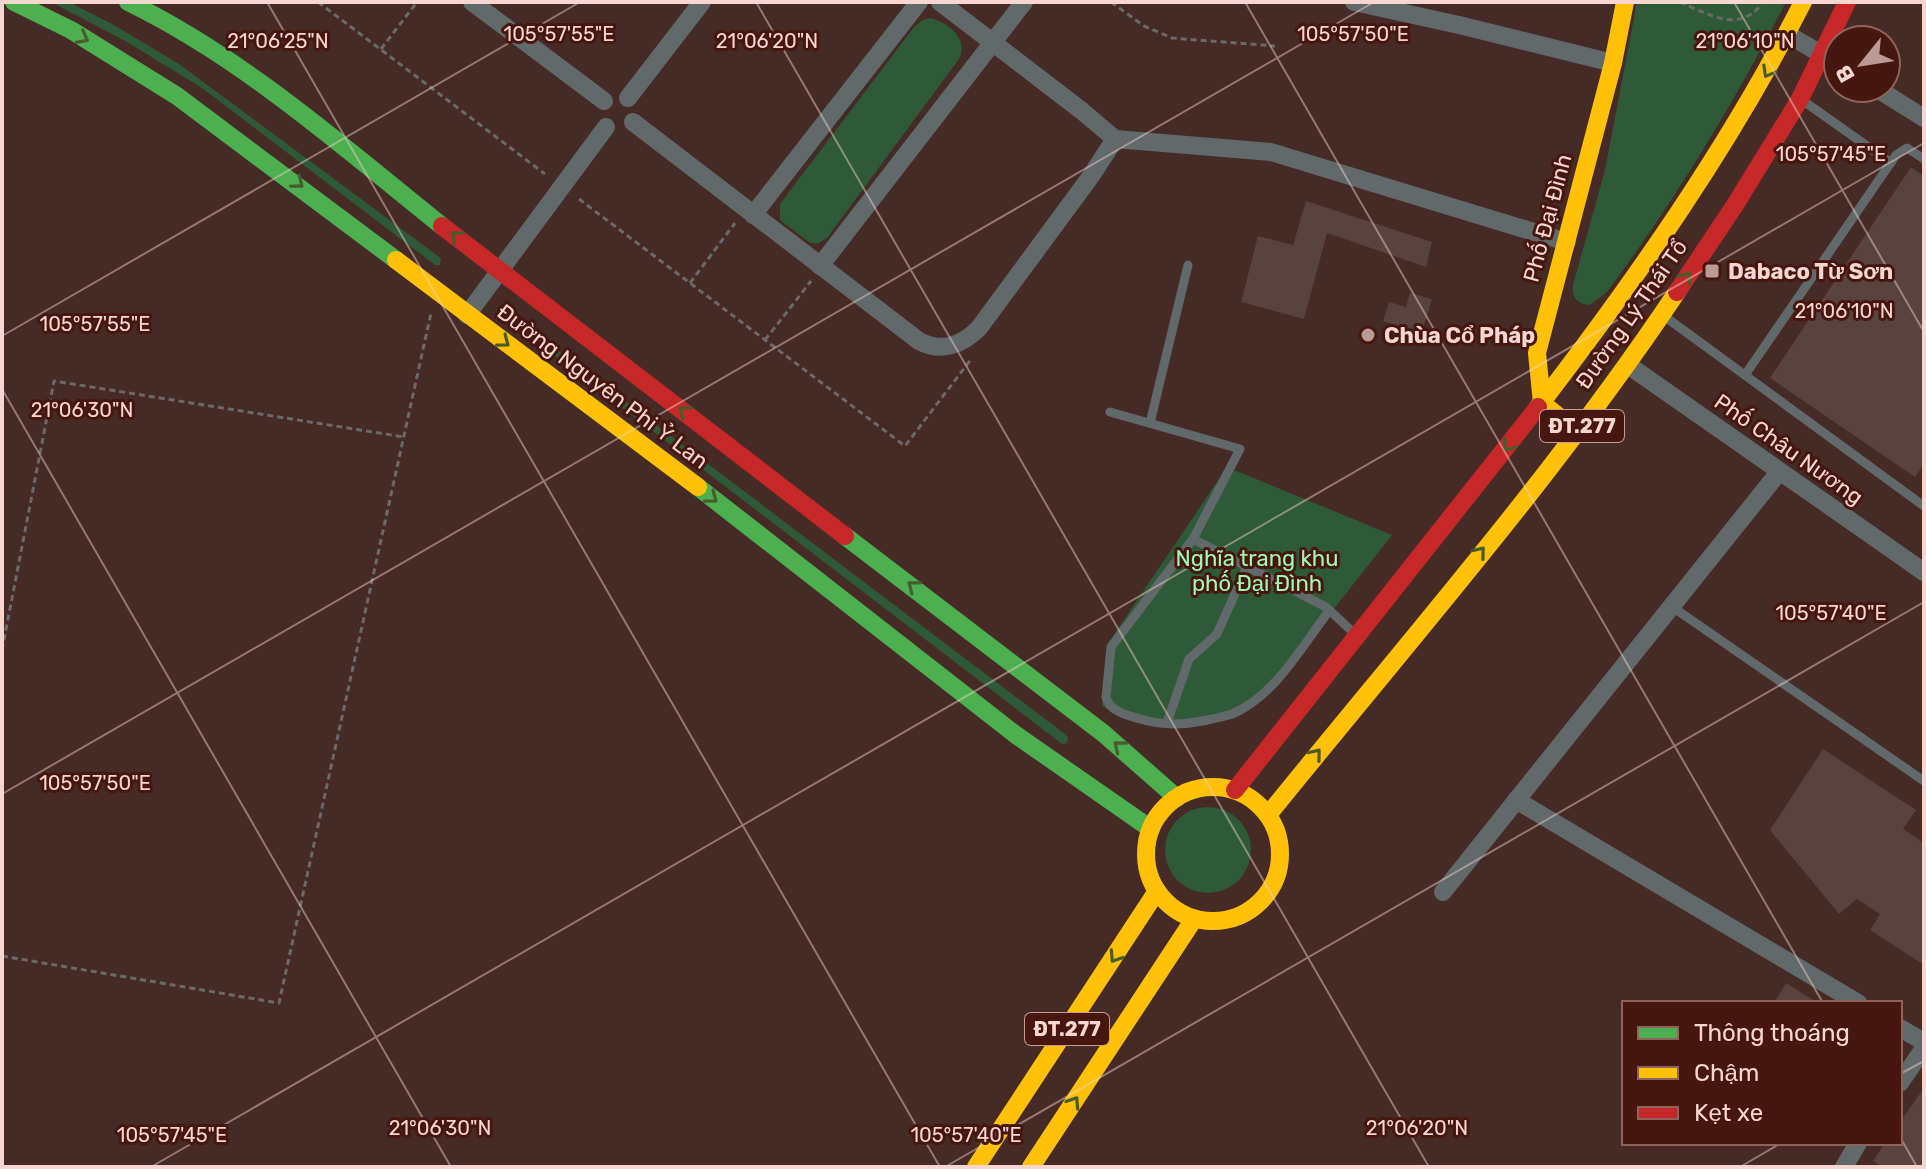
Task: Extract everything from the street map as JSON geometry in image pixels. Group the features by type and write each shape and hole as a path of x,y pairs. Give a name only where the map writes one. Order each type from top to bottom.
{"main road":[{"name":"Đường Nguyên Phi Ỷ Lan","path":"14,2 81,36 190,102 467,315 726,507 1064,772 1151,829"},
{"name":"Đường Nguyên Phi Ỷ Lan","path":"128,2 165,20 229,61 321,129 499,271 1103,733 1177,798"},
{"name":"Phố Đại Đình","path":"1542,403 1537,353 1545,314 1567,242 1613,63 1625,2"},
{"name":"Đường Lý Thái Tổ","path":"1235,790 1542,403 1693,195 1768,72 1803,2"},
{"name":"Đường Lý Thái Tổ","path":"1841,24 1847,2"},
{"name":"Đường Lý Thái Tổ","path":"1268,815 1578,432 1628,365 1735,205 1800,99 1822,70"},
{"path":"1542,403 1578,432"},
{"path":"1202,788 1235,790 1253,800 1275,827 1281,854 1279,868 1268,893 1248,912 1222,921 1194,919 1173,908 1157,891 1147,866 1147,843 1151,829 1163,809 1177,798 1202,788"},
{"name":"ĐT.277","path":"976,1167 1157,891"},
{"name":"ĐT.277","path":"1031,1167 1194,919"}],"street":[{"path":"472,2 604,101"},
{"path":"628,98 702,2"},
{"path":"753,215 919,2"},
{"path":"940,2 1115,139 1271,152 1567,242"},
{"path":"816,274 1024,2"},
{"path":"1354,2 1613,63"},
{"path":"1787,34 1822,55"},
{"path":"614,95 628,98 635,110 633,122 617,131 606,127 600,117 604,101 614,95"},
{"path":"1902,104 1924,118"},
{"path":"633,122 753,215 816,274 927,345 951,346 962,342 979,328 1115,139"},
{"path":"467,315 606,127"},
{"name":"Phố Châu Nương","path":"1628,365 1924,572"},
{"path":"1443,892 1779,472"},
{"path":"1516,800 1855,1001"},
{"path":"1902,1029 1924,1045 1902,1080"},
{"path":"1844,1167 1857,1145"}],"lane":[{"path":"1800,99 1891,163"},
{"path":"1745,375 1900,151 1907,148 1924,159"},
{"path":"1150,423 1188,265"},
{"path":"1661,314 1923,503"},
{"path":"1110,412 1240,449 1193,539 1116,638 1109,653 1106,697 1110,706 1117,712 1144,721 1167,723 1194,723 1228,715 1259,698 1329,611"},
{"path":"1193,539 1298,591 1329,611 1358,637"},
{"path":"1167,723 1189,659 1217,634 1247,567"},
{"path":"1671,606 1924,781"}],"path":[{"path":"318,2 545,174"},
{"path":"381,49 417,2"},
{"path":"1111,2 1144,26 1172,38 1275,46"},
{"path":"1680,2 1732,21 1751,15 1763,2"},
{"path":"579,199 905,446 972,358"},
{"path":"690,283 735,223"},
{"path":"765,340 816,274"},
{"path":"2,956 279,1003 435,290"},
{"path":"2,650 54,381 404,437"}],"green space":[{"path":"51,2 69,2 179,64 438,256 440,265 435,265 202,88 127,42"},
{"path":"1637,2 1786,2 1746,77 1680,187 1607,292 1590,305 1574,297 1573,285 1605,170"},
{"path":"931,18 956,33 961,45 959,59 827,238 817,244 809,242 780,220 780,204 914,27"},
{"path":"527,327 1065,734 1067,743 1062,744 531,338 525,332"},
{"name":"Nghĩa trang khu phố Đại Đình","path":"1227,467 1392,535 1266,695 1247,708 1206,725 1186,728 1164,728 1122,717 1102,706 1107,645"},
{"path":"1208,807 1232,814 1244,826 1251,850 1244,874 1232,886 1208,893 1184,886 1172,874 1165,850 1172,826 1184,814"}],"building":[{"path":"1911,167 1924,176 1924,464 1915,477 1770,378"},
{"path":"1306,201 1432,242 1426,267 1327,233 1304,319 1241,302 1258,236 1293,245"},
{"path":"1410,293 1432,299 1418,345 1397,339 1401,327 1383,321 1389,302 1406,307"},
{"path":"1823,749 1916,810 1903,829 1924,843 1924,965 1870,930 1880,914 1857,899 1839,914 1770,830"},
{"path":"1786,983 1815,1001 1775,1001"},
{"path":"1924,1088 1924,1167 1882,1167 1873,1161 1884,1145 1902,1145 1902,1119"}],"traffic: fast":[{"path":"14,2 71,30 177,96 396,260"},
{"path":"128,2 212,49 252,76 442,226"},
{"path":"698,487 1016,735 1151,829"},
{"path":"845,536 1103,733 1177,798"}],"traffic: slow":[{"path":"1578,432 1542,403 1537,353 1613,63 1625,2"},
{"path":"1538,407 1611,310 1713,160 1803,2"},
{"path":"396,260 698,487"},
{"path":"1268,815 1530,493 1677,292"},
{"path":"1213,787 1239,792 1261,806 1275,828 1280,854 1275,880 1261,902 1239,916 1213,921 1187,916 1165,902 1151,880 1146,854 1151,828 1165,806 1187,792 1213,787"},
{"path":"976,1167 1157,891"},
{"path":"1031,1167 1194,919"}],"traffic: jam":[{"path":"1677,292 1800,99 1847,2"},
{"path":"442,226 845,536"},
{"path":"1235,790 1538,407"}],"place":[{"name":"Dabaco Từ Sơn","path":"1712,271"},
{"name":"Chùa Cổ Pháp","path":"1368,335"}]}
